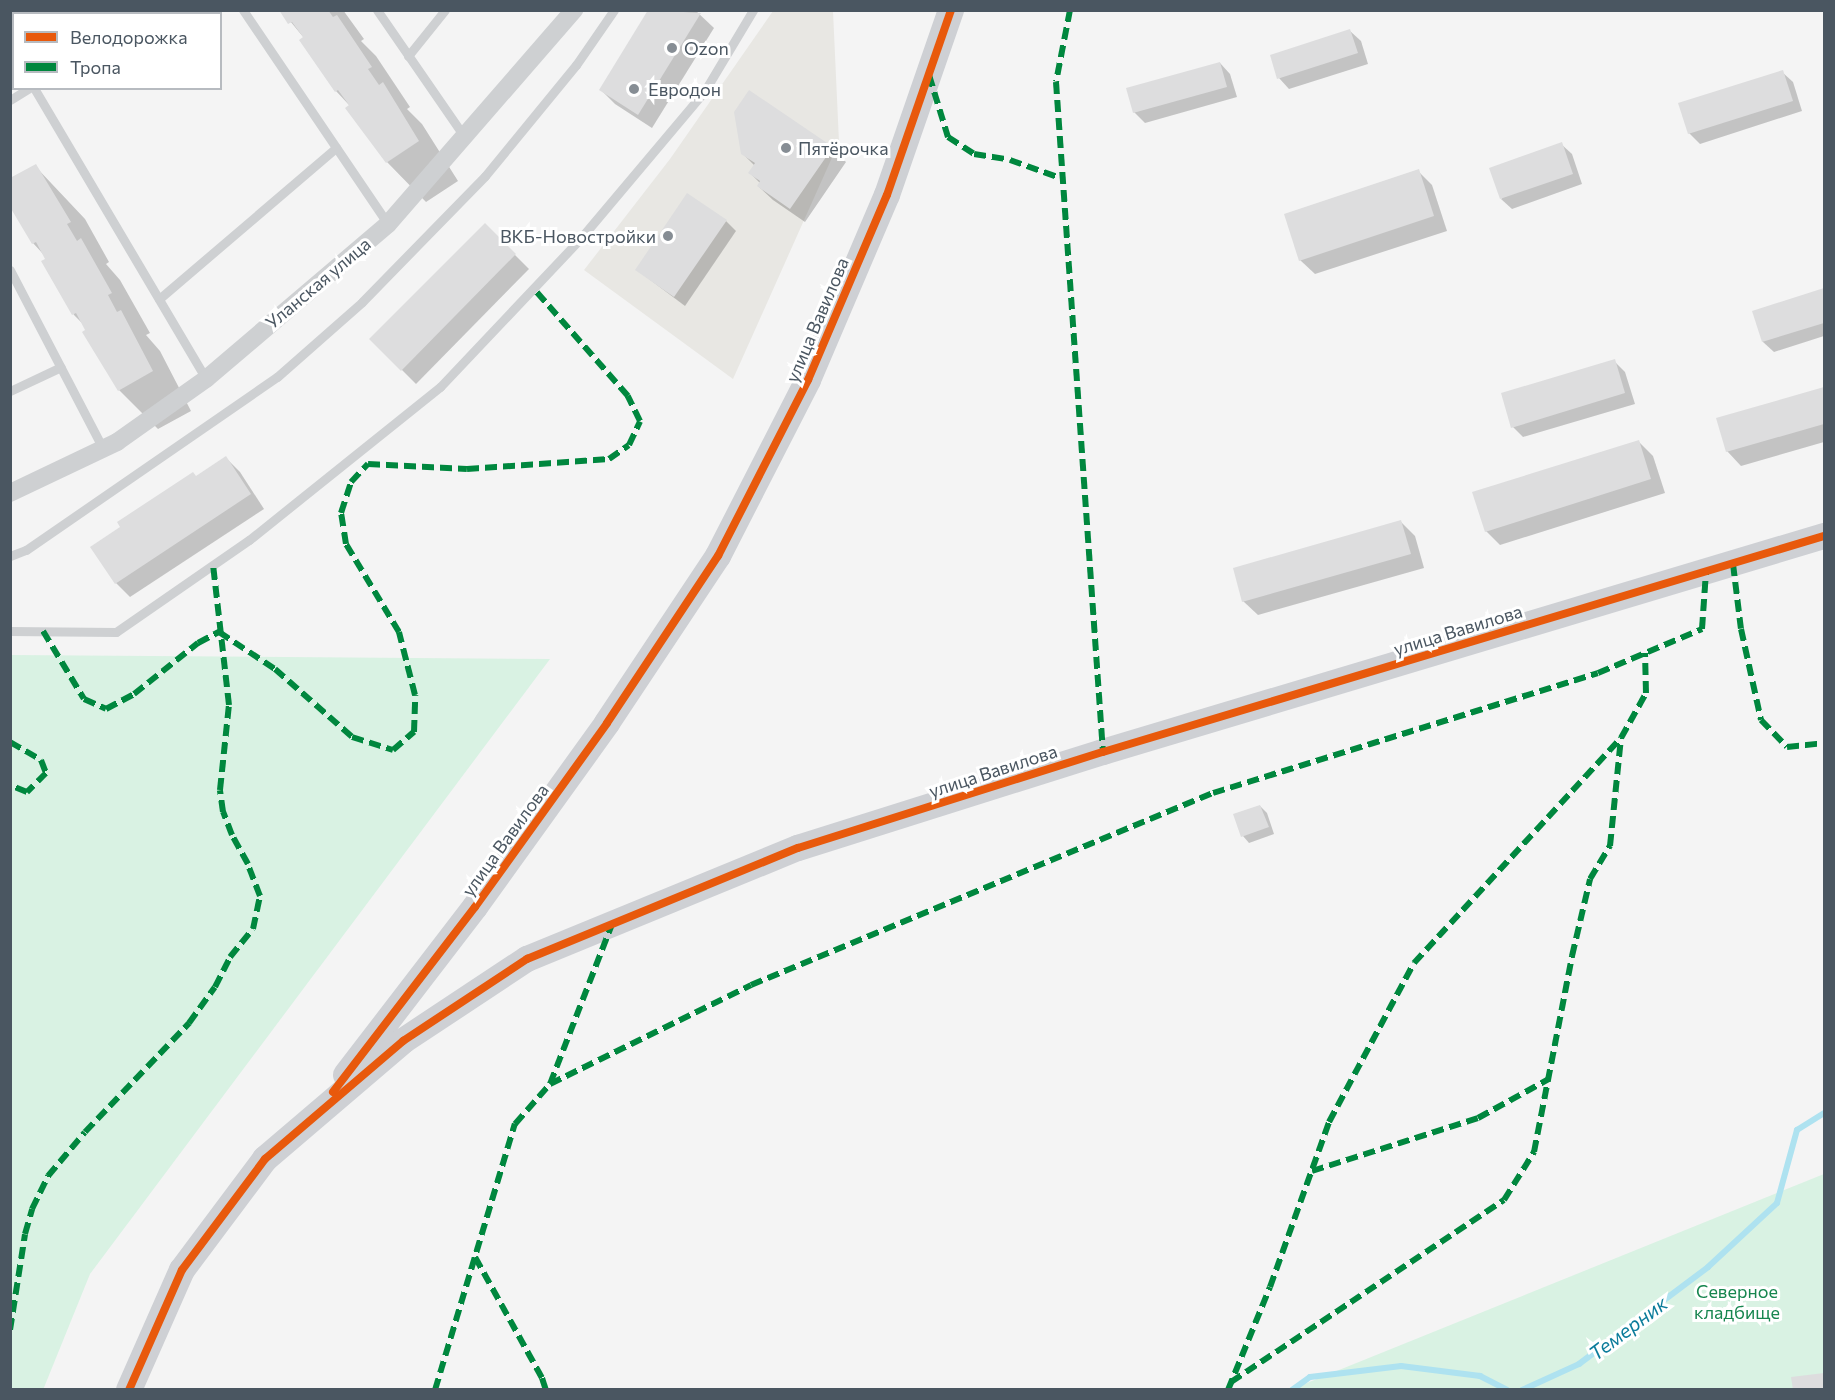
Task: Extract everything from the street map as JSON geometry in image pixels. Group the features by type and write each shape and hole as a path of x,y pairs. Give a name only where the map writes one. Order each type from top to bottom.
{"street":[{"name":"Уланская улица","path":"10,492 117,442 206,379 388,224 574,10"},
{"name":"улица Вавилова","path":"313,1118 496,878 607,723 718,556 813,369 886,195 951,10"},
{"name":"улица Вавилова","path":"129,1389 182,1270 265,1159 403,1041 527,959 798,848 1103,752 1824,536"}],"lane":[{"path":"243,10 388,224"},
{"path":"377,10 464,136"},
{"path":"408,56 445,10"},
{"path":"10,556 26,550 277,377 362,302 485,176 576,65 614,10"},
{"path":"10,631 116,632 249,540 440,387 580,239 704,92 753,10"},
{"path":"10,100 25,90"},
{"path":"35,90 206,379"},
{"path":"159,299 336,148"},
{"path":"10,270 103,449"},
{"path":"10,391 60,367"}],"shaded area":[{"path":"773,11 833,11 839,142 733,379 584,270 670,159"}],"green space":[{"path":"11,655 550,659 90,1274 43,1390 10,1389"},
{"name":"Северное кладбище","path":"1824,1174 1824,1389 1292,1389"}],"building":[{"path":"15,10 81,10 80,12 14,12"},
{"path":"279,10 328,10 333,17 337,15 372,67 368,69 379,85 383,82 419,141 386,163 345,108 349,105 338,90 335,92 299,40 303,37 292,22 288,24"},
{"path":"648,10 701,13 638,115 599,90"},
{"path":"1350,29 1358,53 1277,79 1270,55"},
{"path":"1220,62 1227,87 1133,113 1126,88"},
{"path":"1783,70 1793,101 1688,134 1678,103"},
{"path":"749,90 833,147 790,209 757,186 760,181 748,173 755,163 741,154 734,112"},
{"path":"1562,142 1573,174 1500,199 1489,168"},
{"path":"36,164 71,222 67,224 77,241 81,238 112,293 108,295 117,312 121,310 153,371 118,391 82,332 85,330 76,313 72,315 41,261 45,259 36,242 32,244 10,207 10,178"},
{"path":"1419,169 1434,216 1299,261 1284,214"},
{"path":"687,193 727,220 674,297 635,270"},
{"path":"485,223 516,254 401,371 369,339"},
{"path":"1824,288 1824,323 1762,342 1752,311"},
{"path":"1615,359 1625,393 1511,428 1501,393"},
{"path":"1824,387 1824,424 1726,452 1716,418"},
{"path":"1639,440 1651,479 1485,532 1472,492"},
{"path":"226,456 251,494 115,584 90,547 120,527 117,522 193,472 196,476"},
{"path":"1401,520 1411,554 1242,602 1233,568"},
{"path":"1260,805 1269,827 1241,837 1233,814"},
{"path":"1824,1373 1824,1390 1793,1390 1791,1377"}],"waterway":[{"name":"Темерник","path":"1522,1390 1579,1364 1708,1267 1777,1203 1797,1130 1824,1113"},
{"name":"Темерник","path":"1292,1390 1310,1377 1401,1366 1480,1376 1507,1390"}],"marked path":[{"path":"1070,10 1056,82 1103,752"},
{"path":"929,75 948,137 974,154 1010,160 1063,179"},
{"path":"43,631 84,699 106,709 134,694 198,643 219,632 275,669 352,737 393,750 414,732 415,695 399,632 346,544 341,513 351,482 368,464 467,469 609,459 629,445 640,421 628,396 534,289"},
{"path":"1733,564 1741,629 1761,720 1787,747 1824,743"},
{"path":"10,1330 25,1234 32,1209 48,1176 85,1132 189,1023 215,987 230,957 253,929 260,896 248,864 232,835 223,812 220,790 229,705 213,565"},
{"path":"435,1390 515,1124 550,1084 751,985 1213,793 1598,673 1702,629 1706,572"},
{"path":"1231,1382 1504,1200 1534,1152 1572,956 1590,879 1610,846 1621,738 1646,693 1645,653"},
{"path":"1228,1390 1270,1287 1329,1122 1414,963 1621,738"},
{"path":"10,742 41,760 46,773 27,792 10,785"},
{"path":"550,1084 612,924"},
{"path":"1312,1171 1478,1118 1549,1079"},
{"path":"475,1257 542,1378 546,1390"}],"cycle path":[{"path":"333,1092 475,907 607,723 718,556 808,380 887,195 951,10"},
{"path":"129,1390 182,1270 265,1159 403,1041 527,959 798,848 1103,752 1824,536"}],"place":[{"name":"Ozon","path":"672,48"},
{"name":"Евродон","path":"634,89"},
{"name":"Пятёрочка","path":"786,148"},
{"name":"ВКБ-Новостройки","path":"668,236"}]}
